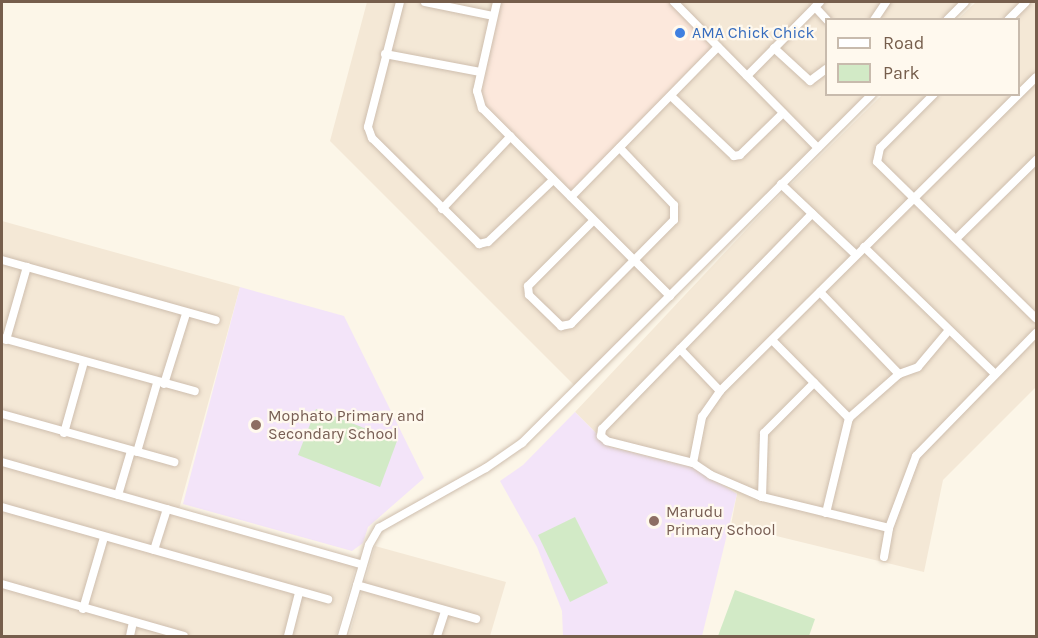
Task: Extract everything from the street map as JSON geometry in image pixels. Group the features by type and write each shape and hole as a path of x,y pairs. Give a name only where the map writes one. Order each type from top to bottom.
{"street":[{"path":"400,2 385,54 368,132 477,243 484,244 553,180"},
{"path":"424,2 493,16"},
{"path":"497,2 480,72 478,101 593,221 670,296"},
{"path":"875,18 886,2"},
{"path":"949,18 965,2"},
{"path":"1010,18 1026,2"},
{"path":"678,3 818,148"},
{"path":"747,76 817,4 826,18"},
{"path":"571,197 718,47"},
{"path":"774,48 810,81 825,70"},
{"path":"385,54 480,72"},
{"path":"1020,93 1036,77"},
{"path":"671,96 734,156 742,153 783,113"},
{"path":"342,636 363,565 379,528 486,468 522,443 870,96"},
{"path":"932,96 876,157 879,164 1036,318"},
{"path":"693,463 702,417 720,391 1017,96"},
{"path":"442,209 511,136"},
{"path":"593,221 530,283 531,298 566,327 673,223 676,211 620,148"},
{"path":"957,238 1036,160"},
{"path":"781,184 856,255"},
{"path":"812,214 680,350 604,424 601,433 608,441 693,463 726,483 762,497 890,528"},
{"path":"864,247 995,374"},
{"path":"2,260 186,314 216,320"},
{"path":"27,267 4,339 195,391"},
{"path":"819,292 899,374"},
{"path":"118,495 186,314"},
{"path":"826,513 849,418 899,374 918,367 949,330"},
{"path":"884,557 890,528 916,456 1036,333"},
{"path":"772,340 849,418"},
{"path":"680,350 720,391"},
{"path":"64,432 84,362"},
{"path":"762,497 764,433 814,383"},
{"path":"2,417 174,462"},
{"path":"2,462 363,565"},
{"path":"2,507 299,593 328,599"},
{"path":"154,550 167,509"},
{"path":"83,609 104,537"},
{"path":"2,584 184,636"},
{"path":"357,585 476,619"},
{"path":"288,636 299,593"},
{"path":"437,636 445,610"},
{"path":"130,636 133,622"}],"shaded area":[{"path":"367,2 961,2 944,18 825,18 825,96 866,96 575,386 330,141"},
{"path":"497,2 674,2 718,47 571,197 482,108 477,91"},
{"path":"976,2 1036,2 1036,387 943,480 924,572 731,525 737,493 695,468 610,447 575,412 762,213 881,96 1020,96 1020,18 959,18"},
{"path":"2,221 240,287 178,513 356,566 336,636 2,636"},
{"name":"Mophato Primary and Secondary School","path":"240,287 344,316 424,478 368,527 363,543 352,551 183,504"},
{"name":"Marudu Primary School","path":"575,412 610,447 695,468 737,494 702,636 563,636 562,611 537,547 500,481 523,465"},
{"path":"375,546 506,582 490,636 349,636"}],"green space":[{"path":"316,409 397,441 380,487 298,455"},
{"path":"575,517 608,583 570,602 538,535"},
{"path":"735,590 815,619 809,636 718,636"}],"place":[{"name":"AMA Chick Chick","path":"680,33"},
{"name":"Mophato Primary and Secondary School","path":"256,425"},
{"name":"Marudu Primary School","path":"654,521"}]}
